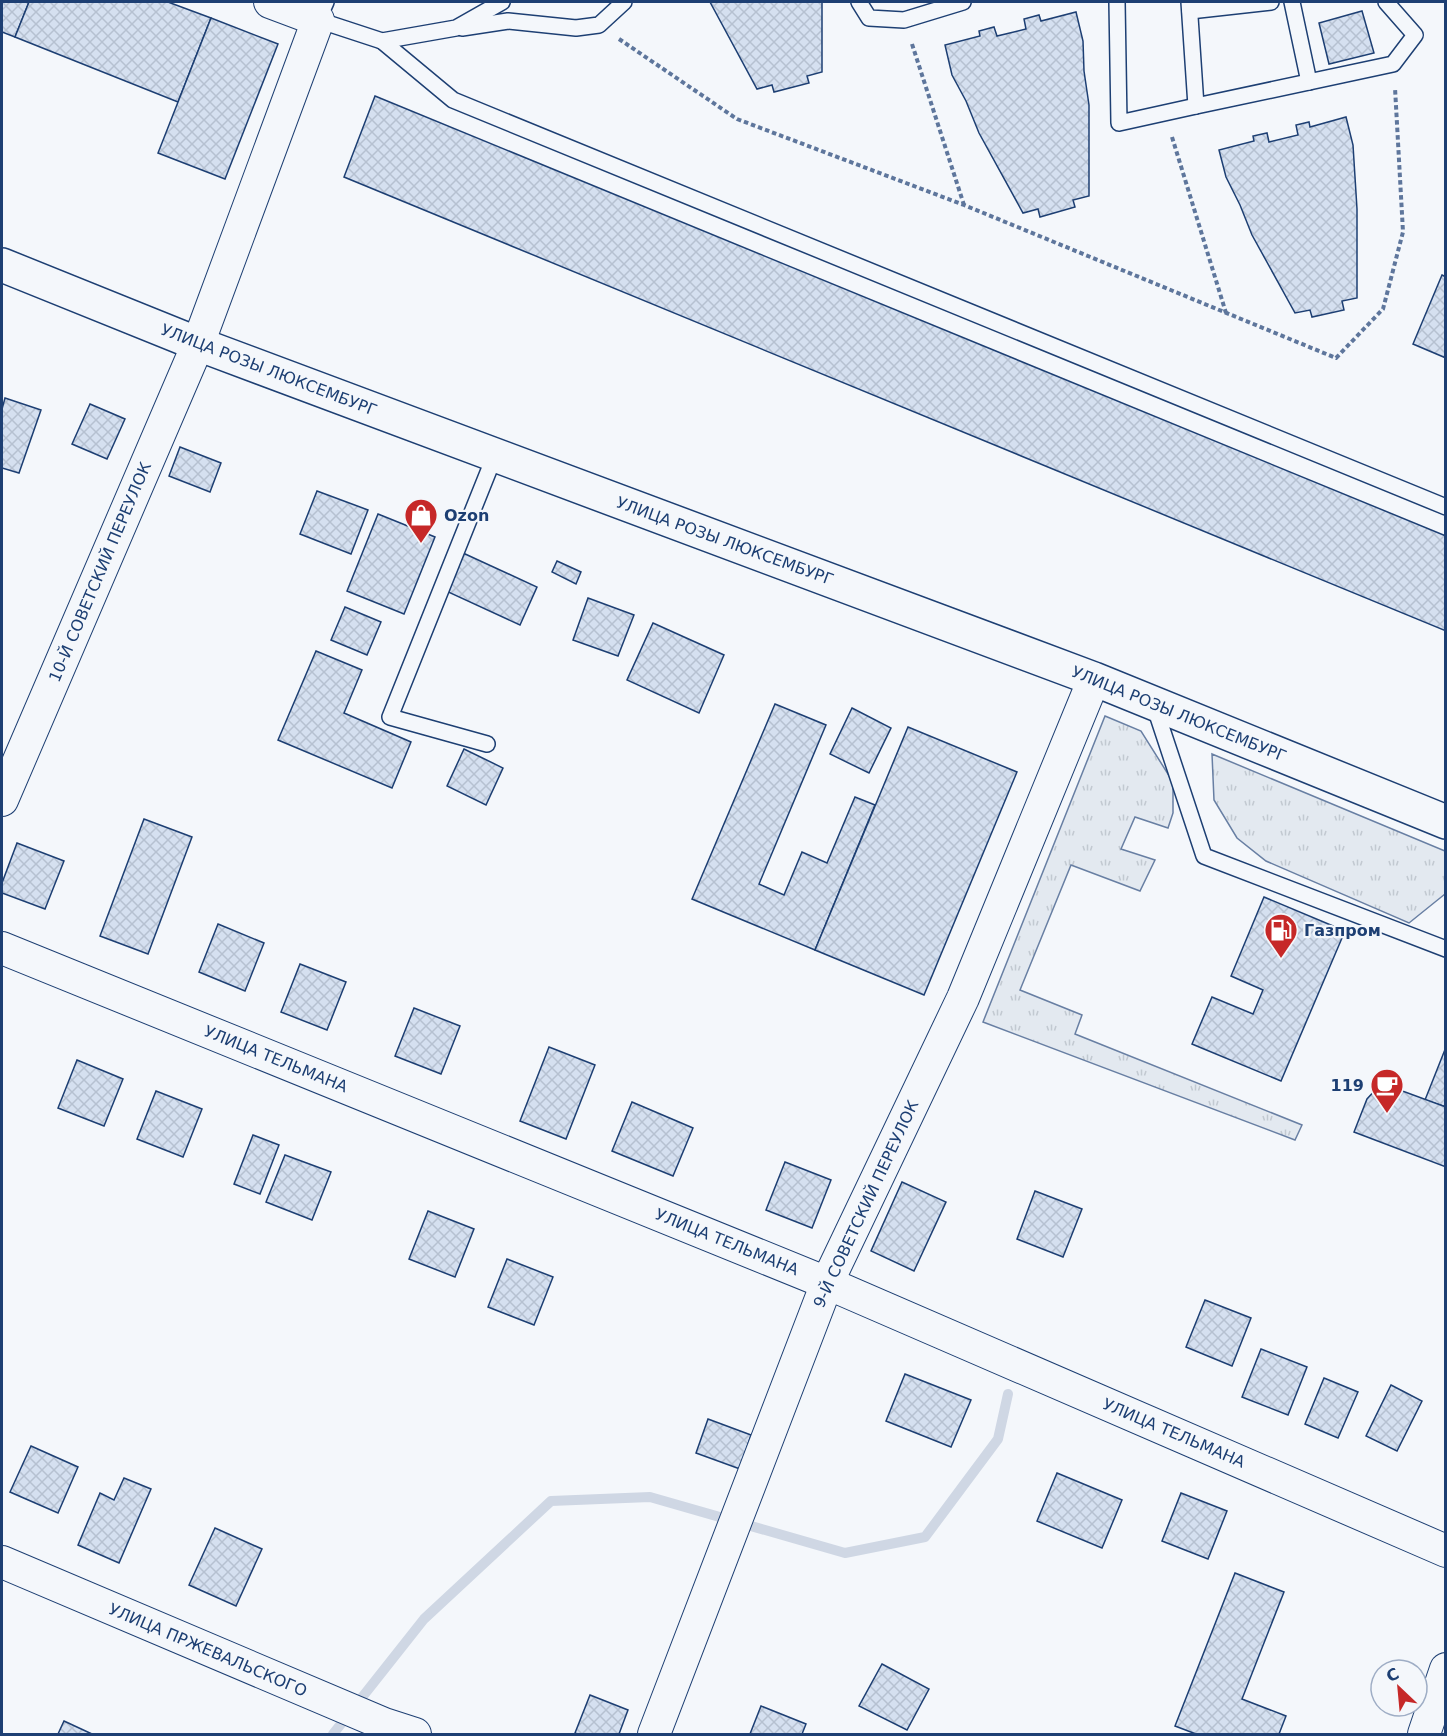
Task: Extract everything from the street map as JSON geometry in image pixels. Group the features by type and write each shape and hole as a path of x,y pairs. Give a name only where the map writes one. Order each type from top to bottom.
{"main road":[{"name":"УЛИЦА РОЗЫ ЛЮКСЕМБУРГ","path":"2,265 198,344 1094,679 1446,822"}],"street":[{"path":"270,2 322,11"},
{"name":"10-Й СОВЕТСКИЙ ПЕРЕУЛОК","path":"2,800 198,344 322,11"},
{"name":"9-Й СОВЕТСКИЙ ПЕРЕУЛОК","path":"654,1734 827,1282 963,998 1094,679"},
{"name":"УЛИЦА ТЕЛЬМАНА","path":"2,948 827,1282 1446,1551"},
{"name":"УЛИЦА ПРЖЕВАЛЬСКОГО","path":"2,1563 384,1724 415,1734"},
{"path":"1424,1734 1446,1669"}],"lane":[{"path":"456,28 502,2"},
{"path":"382,41 508,21 576,28 599,25 624,2"},
{"path":"859,2 869,18 904,20 963,2"},
{"path":"1117,2 1119,123 1394,64 1415,35 1386,2"},
{"path":"1196,106 1189,6 1271,2"},
{"path":"1292,2 1309,82"},
{"path":"322,11 382,41 453,100 1446,507"},
{"path":"487,744 390,717 495,455"},
{"path":"1153,702 1204,856 1446,950"}],"path":[{"path":"904,20 964,205"},
{"path":"599,25 737,119 964,205 1336,358 1383,309 1403,232 1394,64"},
{"path":"1164,113 1226,313"}],"green space":[{"path":"1105,716 1141,731 1173,782 1173,813 1168,828 1135,817 1121,849 1155,860 1140,891 1071,865 1020,990 1082,1015 1075,1034 1302,1125 1295,1140 983,1022"},
{"path":"1212,754 1445,851 1445,894 1409,923 1266,861 1237,838 1214,800"}],"building":[{"path":"2,2 29,2 15,37 2,32"},
{"path":"29,2 168,2 211,18 178,102 15,37"},
{"path":"710,2 822,2 822,72 807,76 809,83 774,92 772,85 757,89"},
{"path":"1362,11 1374,53 1329,64 1319,23"},
{"path":"1076,12 1083,41 1084,71 1089,105 1089,196 1073,200 1075,207 1040,217 1038,209 1023,213 979,133 952,75 945,45 980,36 979,31 994,27 997,36 1026,29 1024,19 1039,15 1041,21"},
{"path":"211,18 278,44 225,179 158,153"},
{"path":"375,96 1446,536 1446,631 344,177"},
{"path":"1346,117 1353,145 1357,209 1357,298 1342,301 1344,310 1312,317 1310,310 1295,313 1252,235 1226,177 1219,150 1254,141 1253,136 1267,133 1269,142 1298,135 1296,125 1309,122 1310,127"},
{"path":"1442,275 1446,277 1446,358 1413,344"},
{"path":"5,398 41,410 19,473 2,468 2,409"},
{"path":"90,404 125,419 107,459 72,444"},
{"path":"180,447 221,463 210,492 169,476"},
{"path":"317,491 368,510 351,554 300,534"},
{"path":"378,514 435,537 404,614 347,591"},
{"path":"463,553 537,587 520,625 446,591"},
{"path":"557,561 581,572 576,584 552,572"},
{"path":"588,598 634,615 618,656 573,640"},
{"path":"345,607 381,622 367,655 331,640"},
{"path":"653,623 724,655 699,713 627,680"},
{"path":"316,651 362,670 344,713 411,742 392,788 278,740"},
{"path":"775,704 826,725 759,884 784,895 802,852 827,863 855,797 875,805 815,950 692,899"},
{"path":"852,708 891,728 869,773 830,754"},
{"path":"908,727 1017,772 924,995 815,950"},
{"path":"464,749 503,768 486,805 447,786"},
{"path":"144,819 192,837 148,954 100,936"},
{"path":"17,843 64,861 45,909 2,893 2,883"},
{"path":"1264,897 1345,931 1281,1081 1192,1044 1212,997 1253,1014 1263,990 1231,976"},
{"path":"218,924 264,943 245,991 199,972"},
{"path":"300,964 346,982 327,1030 281,1012"},
{"path":"414,1008 460,1026 441,1074 395,1056"},
{"path":"549,1047 595,1065 566,1139 520,1121"},
{"path":"1446,1047 1446,1107 1425,1100"},
{"path":"77,1060 123,1079 104,1126 58,1108"},
{"path":"1378,1087 1397,1089 1446,1107 1446,1167 1354,1132 1367,1099"},
{"path":"156,1091 202,1109 183,1157 137,1139"},
{"path":"632,1102 693,1128 673,1176 612,1151"},
{"path":"253,1135 279,1145 260,1194 234,1184"},
{"path":"285,1155 331,1172 312,1220 266,1202"},
{"path":"785,1162 831,1180 812,1228 766,1210"},
{"path":"902,1182 946,1202 914,1271 871,1251"},
{"path":"1035,1191 1082,1209 1063,1257 1017,1239"},
{"path":"428,1211 474,1229 455,1277 409,1259"},
{"path":"507,1259 553,1277 534,1325 488,1307"},
{"path":"1205,1300 1251,1318 1232,1366 1186,1347"},
{"path":"1261,1349 1307,1367 1288,1415 1242,1397"},
{"path":"905,1374 971,1400 951,1447 886,1421"},
{"path":"1324,1378 1358,1392 1338,1438 1305,1424"},
{"path":"1391,1385 1422,1401 1397,1451 1366,1436"},
{"path":"708,1419 751,1435 740,1469 696,1453"},
{"path":"31,1446 78,1467 58,1513 10,1492"},
{"path":"1057,1473 1122,1500 1102,1548 1037,1521"},
{"path":"124,1478 151,1489 119,1563 78,1545 100,1493 114,1500"},
{"path":"1181,1493 1227,1511 1208,1559 1162,1541"},
{"path":"215,1528 262,1549 236,1606 189,1585"},
{"path":"1235,1573 1284,1592 1242,1699 1286,1716 1279,1734 1196,1734 1175,1726"},
{"path":"882,1664 929,1689 907,1730 859,1706"},
{"path":"590,1695 628,1710 619,1734 575,1733"},
{"path":"761,1706 806,1724 802,1734 750,1734"},
{"path":"64,1721 92,1734 58,1734"}],"waterway":[{"path":"333,1734 424,1619 551,1501 650,1497 845,1553 925,1537 998,1439 1008,1394"}],"place":[{"name":"Ozon","path":"421,544"},
{"name":"Газпром","path":"1281,959"},
{"name":"119","path":"1387,1114"}]}
